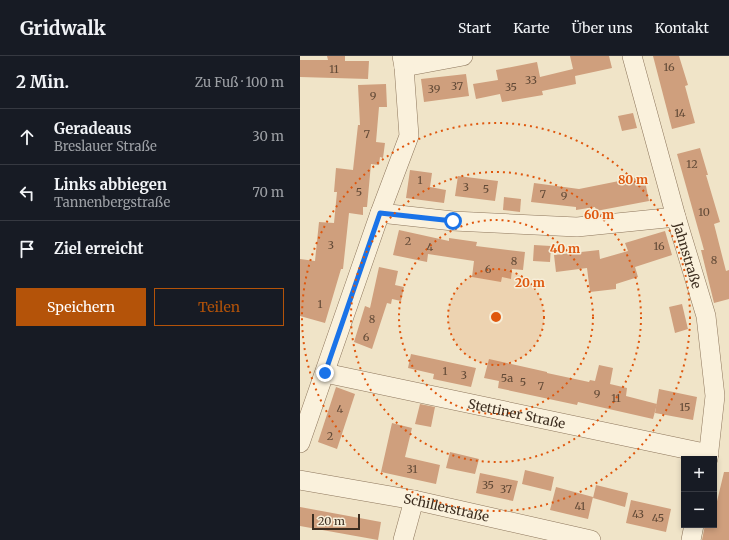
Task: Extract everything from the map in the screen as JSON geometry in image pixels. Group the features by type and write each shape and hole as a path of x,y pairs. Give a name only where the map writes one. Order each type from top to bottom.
{"street":[{"path":"300,443 380,213 409,136 403,62 463,56"},
{"name":"Jahnstraße","path":"632,56 676,217 706,316 715,396 708,456"},
{"path":"380,213 453,221 577,227 676,217"},
{"name":"Stettiner Straße","path":"325,373 703,456"},
{"name":"Schillerstraße","path":"300,480 414,500 591,540"},
{"path":"403,540 414,500"},
{"path":"691,540 693,528"}],"building":[{"path":"327,56 345,56 345,61 369,61 368,79 300,77 300,60 328,60"},
{"path":"570,56 609,56 612,68 575,76 576,84 542,91 543,95 502,102 500,94 476,99 473,84 498,80 496,70 537,62 540,77 573,69"},
{"path":"653,56 679,56 688,85 685,86 695,123 672,129"},
{"path":"466,74 469,96 424,102 421,79"},
{"path":"386,84 387,107 379,107 376,142 385,143 383,158 380,157 379,165 371,164 367,207 363,207 363,215 349,213 343,269 341,269 325,323 300,316 300,259 315,261 319,222 334,223 337,192 334,192 336,168 353,170 358,125 360,125 358,85"},
{"path":"633,113 637,128 622,131 618,116"},
{"path":"700,148 708,175 706,175 720,222 714,224 726,271 729,270 729,299 714,303 701,250 704,250 677,154"},
{"path":"410,170 432,173 430,187 446,190 444,203 406,198"},
{"path":"458,176 498,181 495,201 455,196"},
{"path":"644,176 649,201 596,211 595,207 576,210 576,207 531,202 534,183 579,189"},
{"path":"504,197 521,199 520,212 503,210"},
{"path":"399,230 449,241 449,238 477,242 476,246 525,252 523,270 512,269 511,279 502,277 501,282 472,277 474,261 428,254 427,262 393,255"},
{"path":"665,231 672,255 635,267 638,277 616,284 616,289 590,292 587,268 556,272 554,255 599,250 600,259 628,251 625,243"},
{"path":"534,245 551,246 550,262 533,261"},
{"path":"379,267 398,271 395,285 404,287 401,301 392,299 391,304 387,303 372,349 354,342 365,306 370,308"},
{"path":"682,304 688,329 675,333 669,307"},
{"path":"411,354 476,368 471,387 433,379 434,374 408,368"},
{"path":"489,359 589,382 590,380 595,381 599,365 613,368 610,384 627,388 626,396 657,404 653,419 578,402 577,405 498,388 499,381 484,378"},
{"path":"336,387 355,394 337,449 318,442"},
{"path":"659,389 697,397 693,420 655,413"},
{"path":"420,404 435,407 431,427 415,424"},
{"path":"392,423 412,428 405,457 440,465 436,484 381,472"},
{"path":"450,452 479,459 475,474 446,468"},
{"path":"525,470 554,477 551,491 522,484"},
{"path":"724,472 729,472 729,540 702,540 704,528 717,528 717,501"},
{"path":"480,473 518,481 513,501 476,493"},
{"path":"596,485 628,493 625,507 593,498"},
{"path":"556,487 593,497 588,519 550,510"},
{"path":"631,500 671,509 666,532 626,523"},
{"path":"300,507 381,522 378,540 300,526"}],"route":[{"path":"325,373 380,213 453,221"}]}
